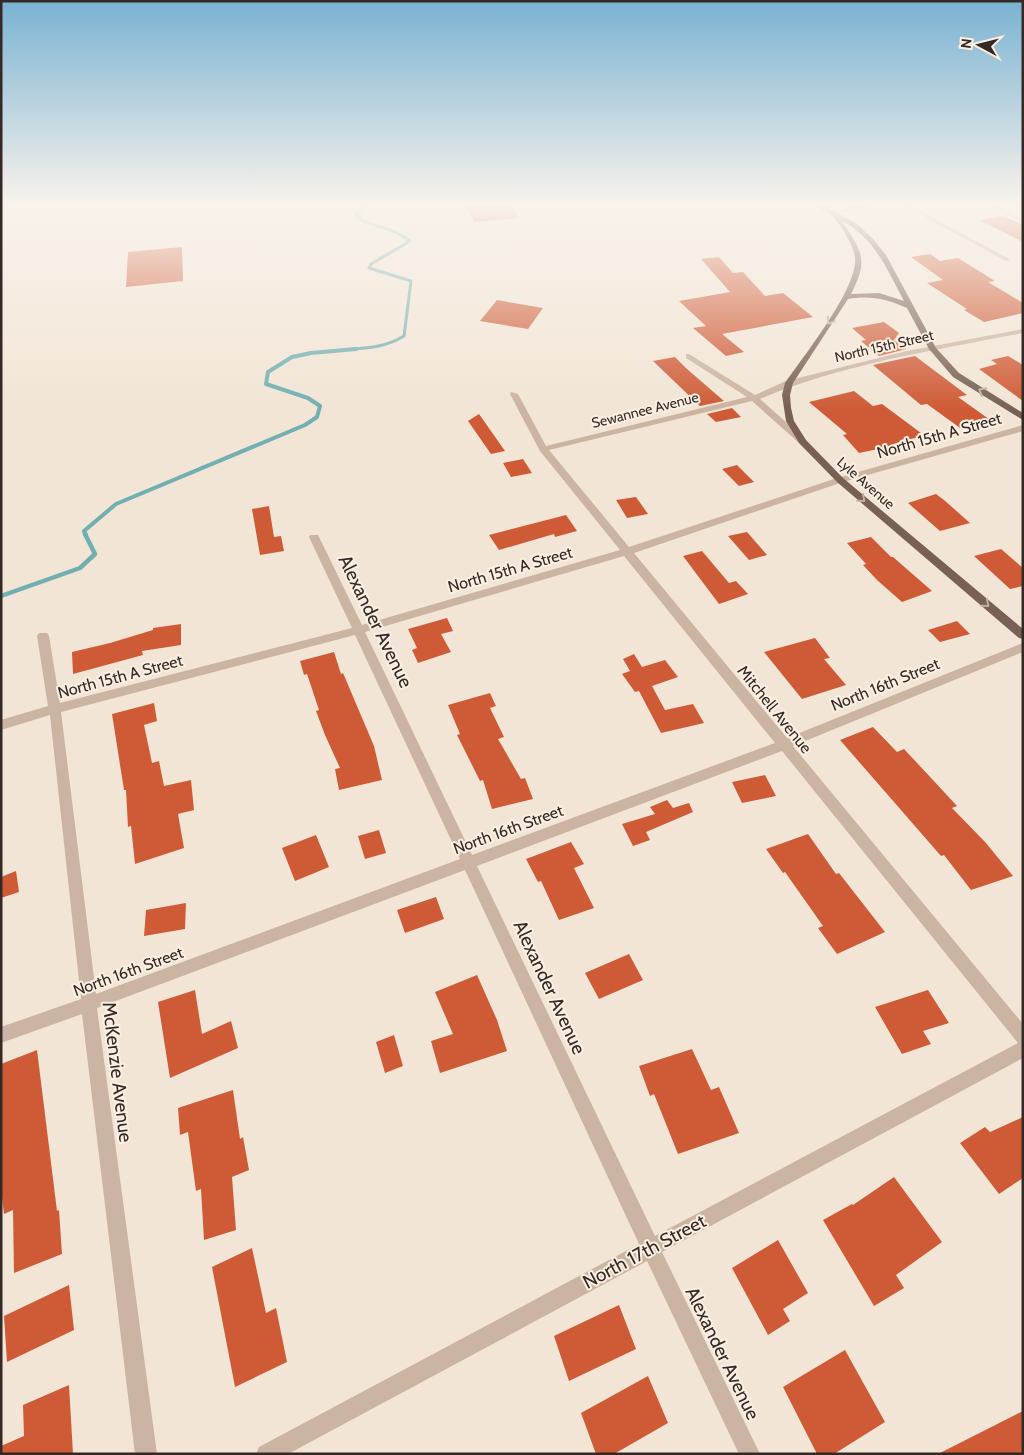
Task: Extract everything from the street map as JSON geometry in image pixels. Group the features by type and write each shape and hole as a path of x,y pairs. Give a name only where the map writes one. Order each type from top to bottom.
{"main road":[{"path":"802,441 790,421 787,408 786,395 789,383 846,297 858,273"},
{"path":"892,273 933,349 956,375 1023,417"},
{"path":"846,297 879,294 894,298 909,306"},
{"name":"Lyle Avenue","path":"802,441 840,480 1023,635"}],"street":[{"name":"North 15th Street","path":"754,398 789,383 907,353 1023,331"},
{"name":"Lyle Avenue","path":"689,356 754,398 802,441"},
{"name":"Mitchell Avenue","path":"514,394 542,449 1023,1037"},
{"name":"Sewannee Avenue","path":"542,449 754,398"},
{"name":"North 15th A Street","path":"1,725 55,709 359,630 626,552 840,480 1023,428"},
{"name":"Alexander Avenue","path":"314,537 650,1248 750,1454"},
{"name":"McKenzie Avenue","path":"43,636 55,709 89,1004 146,1454"},
{"name":"North 16th Street","path":"1,1035 784,745 1023,647"},
{"name":"North 17th Street","path":"266,1454 1023,1050"}],"building":[{"path":"127,273 183,273 183,281 126,287"},
{"path":"713,273 744,273 765,296 783,293 813,317 722,334 744,352 726,356 693,328 706,326 679,301 730,292"},
{"path":"933,273 982,273 995,281 988,282 1023,303 1023,313 984,322 927,283 943,280"},
{"path":"497,300 543,308 528,329 480,321"},
{"path":"884,322 899,333 894,340 906,349 879,356 861,341 866,340 852,328"},
{"path":"915,356 967,395 958,397 993,422 963,430 927,404 921,405 873,365"},
{"path":"1008,356 1023,365 1023,401 979,369 997,364 991,360"},
{"path":"675,357 724,401 700,406 653,361"},
{"path":"854,391 873,406 882,404 925,436 859,453 843,435 847,434 809,402"},
{"path":"732,408 741,417 716,422 707,414"},
{"path":"479,414 505,451 491,454 468,421"},
{"path":"523,459 532,473 511,477 503,463"},
{"path":"737,465 754,482 739,486 722,469"},
{"path":"936,494 970,523 940,531 908,503"},
{"path":"636,497 648,514 627,518 616,500"},
{"path":"269,506 274,537 281,536 284,551 260,555 252,509"},
{"path":"566,515 577,531 555,537 554,534 499,550 489,535"},
{"path":"747,532 767,555 749,560 728,536"},
{"path":"871,537 891,557 932,591 902,602 877,580 863,565 866,564 847,543"},
{"path":"1001,549 1023,568 1023,586 1010,589 974,556"},
{"path":"702,551 729,583 736,581 748,594 719,604 683,556"},
{"path":"447,618 453,631 441,634 451,652 418,663 412,650 417,648 408,629"},
{"path":"957,621 970,634 940,642 928,630"},
{"path":"181,624 181,645 142,651 143,655 73,674 72,652 110,643 153,630 153,628"},
{"path":"815,638 830,658 824,659 846,685 802,699 764,652"},
{"path":"334,652 341,674 343,673 374,746 382,780 339,790 335,769 340,768 316,711 319,710 307,674 304,675 300,661"},
{"path":"634,654 642,667 665,660 678,677 652,686 665,710 693,704 704,723 661,733 639,691 635,692 622,674 630,671 623,659"},
{"path":"490,693 496,706 490,708 504,737 498,739 521,779 525,778 533,799 492,809 483,780 480,781 457,735 460,734 448,705"},
{"path":"154,703 157,721 144,725 152,763 159,761 164,786 191,780 194,810 178,814 184,848 135,864 131,826 128,827 126,790 124,790 112,714"},
{"path":"873,727 897,752 904,749 957,806 952,808 986,843 1013,876 971,890 944,855 941,856 840,740"},
{"path":"765,775 776,796 742,803 732,782"},
{"path":"667,800 673,808 689,803 693,812 646,832 650,840 633,846 622,824 655,814 650,807"},
{"path":"379,830 386,853 365,859 358,836"},
{"path":"808,834 836,874 839,873 885,932 837,954 818,928 823,926 785,872 783,873 766,849"},
{"path":"316,835 329,867 295,881 282,848"},
{"path":"571,842 584,864 574,868 594,908 559,920 541,881 538,882 526,859"},
{"path":"16,871 19,892 1,898 1,877"},
{"path":"436,897 444,919 405,933 397,910"},
{"path":"186,903 185,929 144,936 146,910"},
{"path":"629,954 643,980 599,999 585,973"},
{"path":"477,975 497,1020 507,1051 440,1073 431,1041 453,1034 435,992"},
{"path":"195,990 202,1034 231,1021 238,1048 170,1078 158,1002"},
{"path":"928,990 949,1023 923,1031 931,1044 902,1054 875,1007"},
{"path":"394,1035 403,1066 385,1073 376,1042"},
{"path":"692,1049 711,1090 719,1087 739,1133 678,1154 654,1094 650,1096 639,1066"},
{"path":"37,1050 57,1211 59,1210 62,1254 14,1273 13,1210 4,1214 1,1189 1,1064"},
{"path":"233,1090 240,1139 243,1137 249,1170 232,1177 236,1230 204,1240 201,1189 196,1191 188,1132 180,1135 178,1108"},
{"path":"1023,1117 1023,1178 999,1194 960,1143 985,1127 990,1132"},
{"path":"894,1177 942,1242 896,1275 904,1288 874,1306 823,1220 853,1205"},
{"path":"778,1240 808,1293 783,1309 790,1321 768,1335 732,1268"},
{"path":"252,1248 266,1313 276,1308 287,1362 235,1387 212,1267"},
{"path":"69,1285 74,1330 7,1362 4,1316"},
{"path":"619,1305 636,1349 569,1381 554,1336"},
{"path":"845,1350 885,1422 834,1454 817,1454 783,1387"},
{"path":"648,1376 668,1423 614,1454 596,1454 581,1413"},
{"path":"69,1385 73,1454 1,1454 1,1446 24,1436 23,1405"},
{"path":"1023,1411 1023,1454 938,1454"}],"waterway":[{"path":"342,350 382,345 404,336 411,281 385,273"},
{"path":"86,535 84,531 116,504 305,425 317,417 320,406 308,398 266,384 268,372 292,357 311,353 356,349"},
{"path":"1,596 80,568 95,554 85,534"}]}
